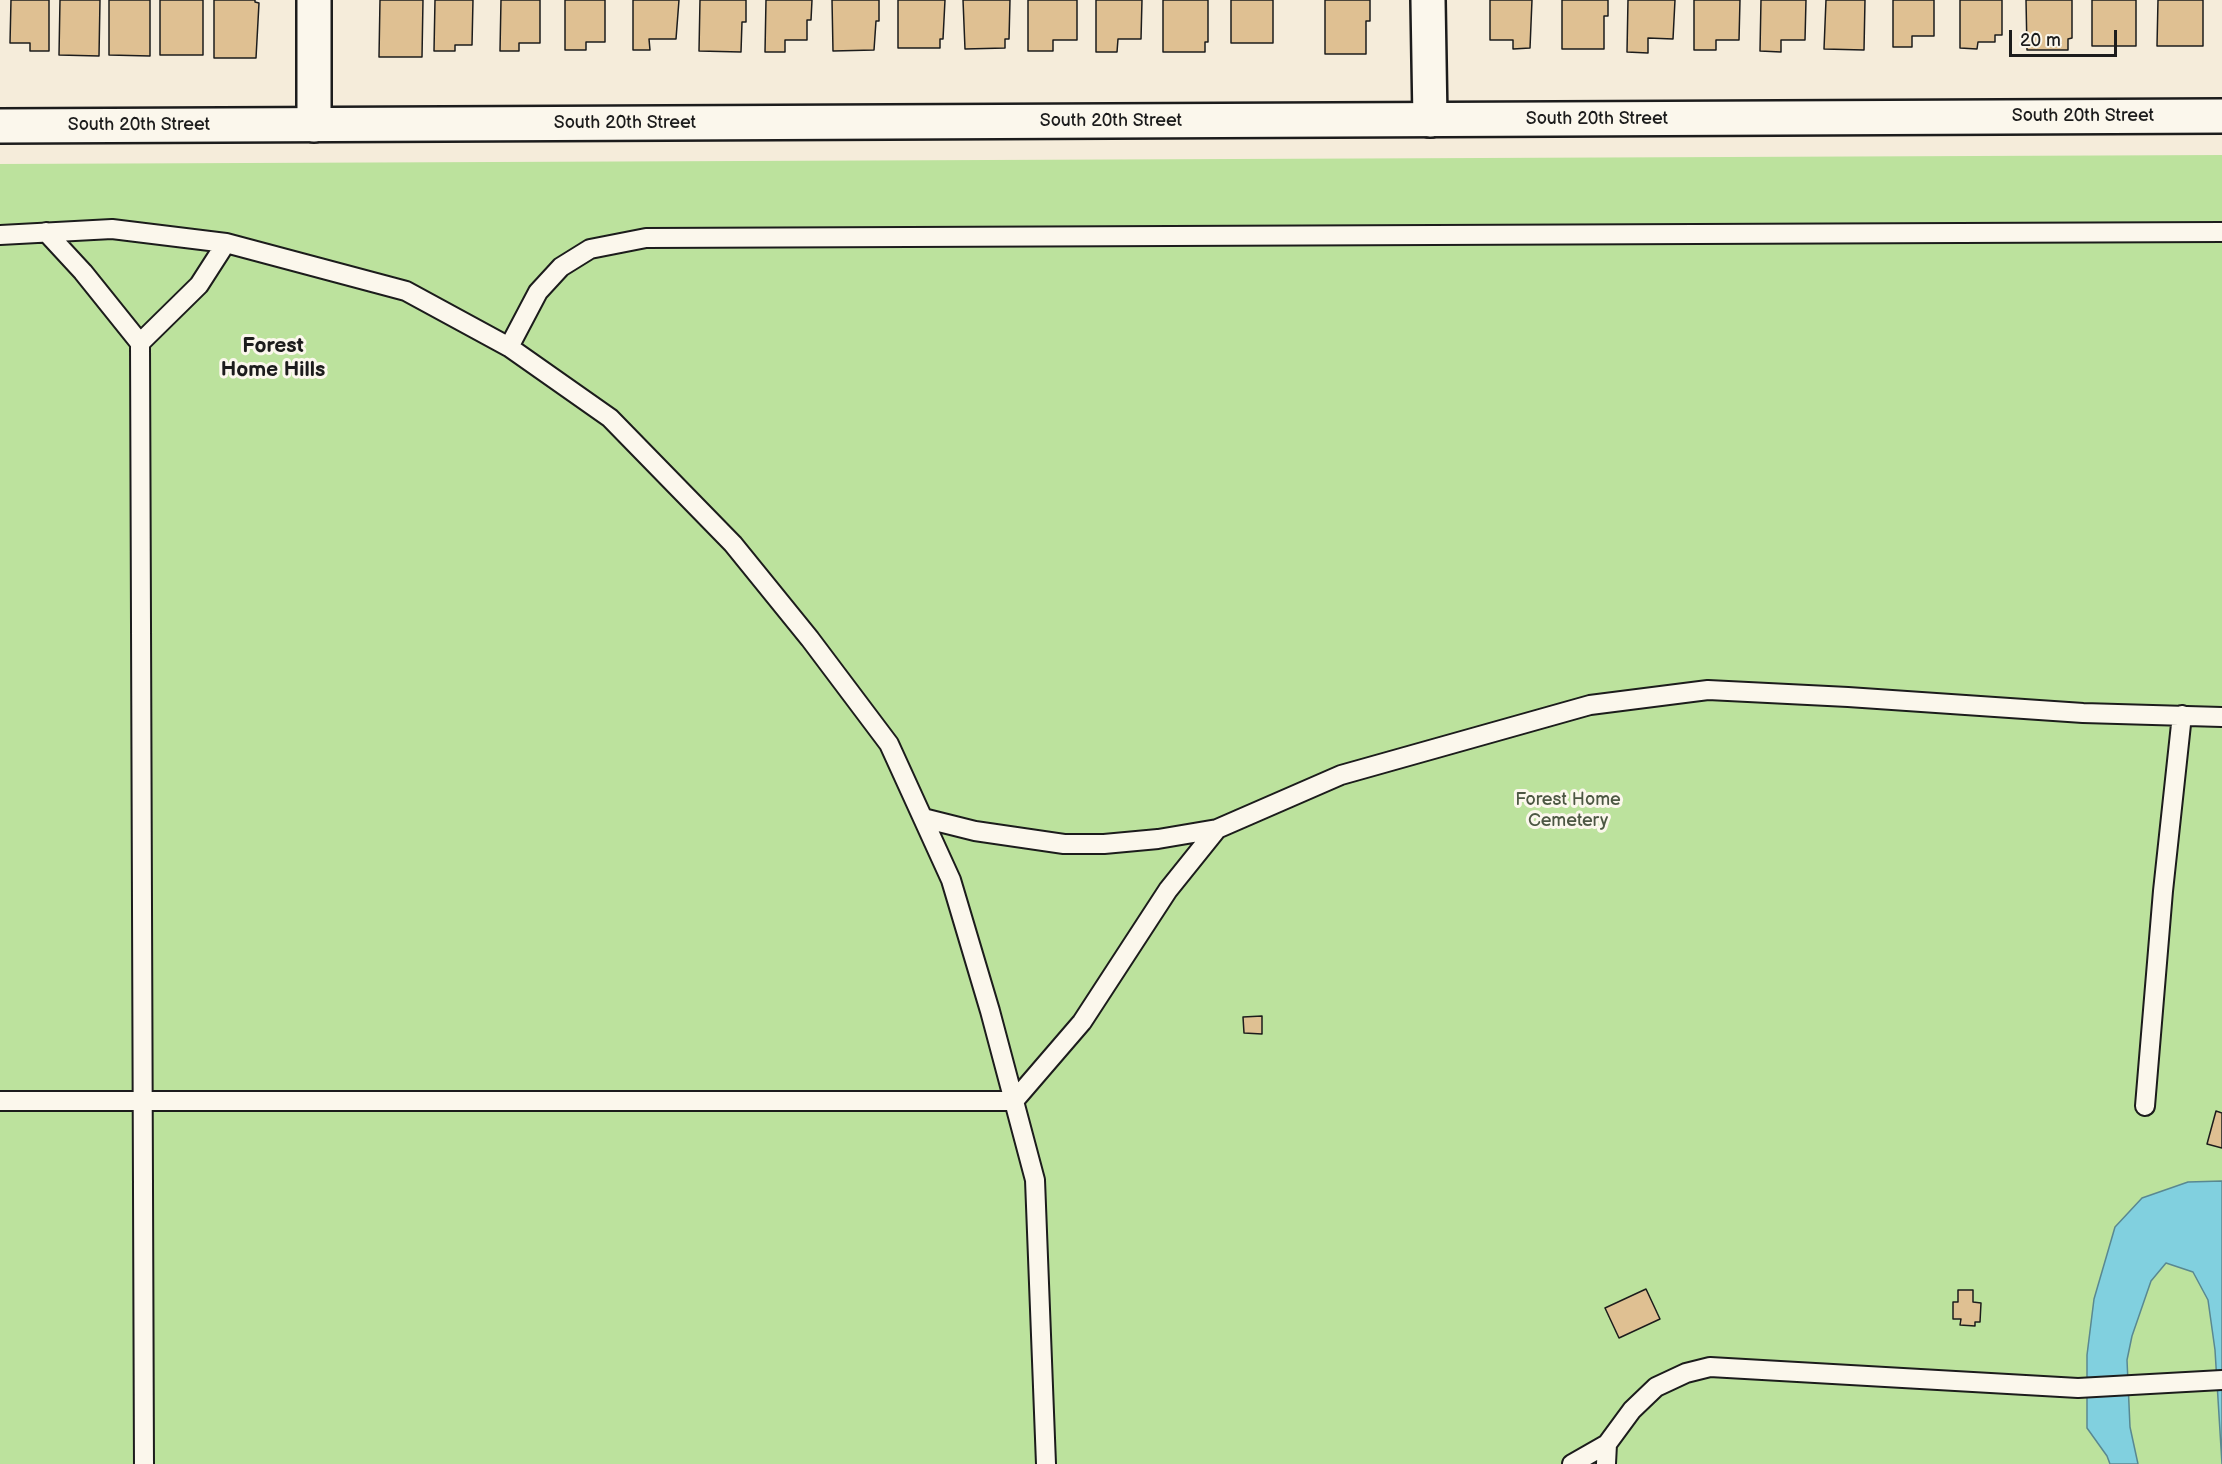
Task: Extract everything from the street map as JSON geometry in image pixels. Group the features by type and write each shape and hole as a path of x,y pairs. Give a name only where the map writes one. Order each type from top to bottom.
{"street":[{"path":"314,0 314,124"},
{"path":"1428,0 1430,120"},
{"name":"South 20th Street","path":"0,126 2222,116"}],"lane":[{"path":"0,235 112,230 226,243 406,291 509,346 610,418 733,544 810,639 889,744 951,880 990,1011 1035,1180 1046,1464"},
{"path":"46,232 83,272 140,343 144,1464"},
{"path":"509,346 538,292 561,267 590,249 646,238 2222,232"},
{"path":"140,343 200,285 226,243"},
{"path":"922,818 975,831 1064,844 1104,844 1158,839 1217,829 1341,775 1590,705 1708,690 1848,696 2083,713 2222,717"},
{"path":"2145,1106 2163,891 2182,716"},
{"path":"0,1101 1014,1101 1082,1022 1168,890 1217,829"},
{"path":"1572,1464 1607,1444 1632,1410 1656,1387 1686,1372 1710,1367 2078,1388 2222,1380"},
{"path":"1606,1464 1607,1444"}],"green space":[{"name":"Forest Home Cemetery","path":"2222,155 2222,1464 0,1464 0,164"}],"water":[{"path":"2222,1181 2222,1464 2215,1350 2208,1300 2193,1272 2166,1263 2151,1281 2132,1336 2127,1360 2130,1427 2138,1464 2110,1464 2087,1428 2087,1355 2094,1299 2115,1227 2142,1198 2188,1182"}],"building":[{"path":"11,0 49,0 49,51 30,51 30,43 10,43"},
{"path":"60,0 100,0 99,56 59,55"},
{"path":"109,0 150,0 150,56 109,55"},
{"path":"160,0 203,0 203,55 160,55"},
{"path":"214,0 255,0 259,3 256,58 214,58"},
{"path":"380,0 423,0 422,57 379,57"},
{"path":"435,0 473,0 472,45 455,45 455,51 434,51"},
{"path":"501,0 540,0 540,43 519,43 519,51 500,51"},
{"path":"565,0 605,0 605,42 586,42 586,50 565,50"},
{"path":"633,0 679,0 676,39 649,39 650,50 633,50"},
{"path":"700,0 746,0 746,22 742,22 741,52 699,51"},
{"path":"766,0 812,0 811,20 807,20 807,40 785,40 785,52 765,52"},
{"path":"832,0 879,0 879,21 876,21 874,50 833,51"},
{"path":"898,0 945,0 943,39 940,39 940,48 898,48"},
{"path":"963,0 1010,0 1009,39 1005,39 1005,48 965,49"},
{"path":"1028,0 1077,0 1077,40 1053,40 1053,51 1028,51"},
{"path":"1096,0 1142,0 1141,39 1118,39 1117,52 1096,52"},
{"path":"1163,0 1208,0 1208,42 1205,42 1205,52 1163,52"},
{"path":"1231,0 1273,0 1273,43 1231,43"},
{"path":"1325,0 1370,0 1370,21 1366,21 1366,54 1325,54"},
{"path":"1490,0 1532,0 1530,48 1513,49 1513,40 1490,40"},
{"path":"1562,0 1608,0 1608,16 1604,16 1604,49 1562,49"},
{"path":"1628,0 1675,0 1673,39 1648,38 1648,53 1627,52"},
{"path":"1694,0 1740,0 1739,40 1716,40 1716,50 1694,50"},
{"path":"1761,0 1806,0 1805,40 1781,40 1781,52 1760,51"},
{"path":"1826,0 1865,0 1864,50 1824,49"},
{"path":"1893,0 1934,0 1934,36 1912,36 1912,47 1893,47"},
{"path":"1960,0 2002,0 2002,35 1995,35 1995,42 1978,42 1977,49 1960,48"},
{"path":"2026,0 2072,0 2072,38 2068,39 2068,50 2027,50"},
{"path":"2092,0 2136,0 2136,46 2092,46"},
{"path":"2158,0 2203,0 2203,46 2157,46"},
{"path":"1262,1016 1262,1034 1244,1033 1243,1017"},
{"path":"2216,1111 2222,1113 2222,1148 2207,1144"},
{"path":"1646,1289 1660,1319 1619,1338 1605,1308"},
{"path":"1958,1290 1973,1290 1973,1302 1981,1303 1980,1322 1975,1322 1975,1326 1960,1325 1961,1319 1953,1319 1953,1302 1958,1302"}],"district":[{"name":"Forest Home Hills","path":"273,359"}]}
